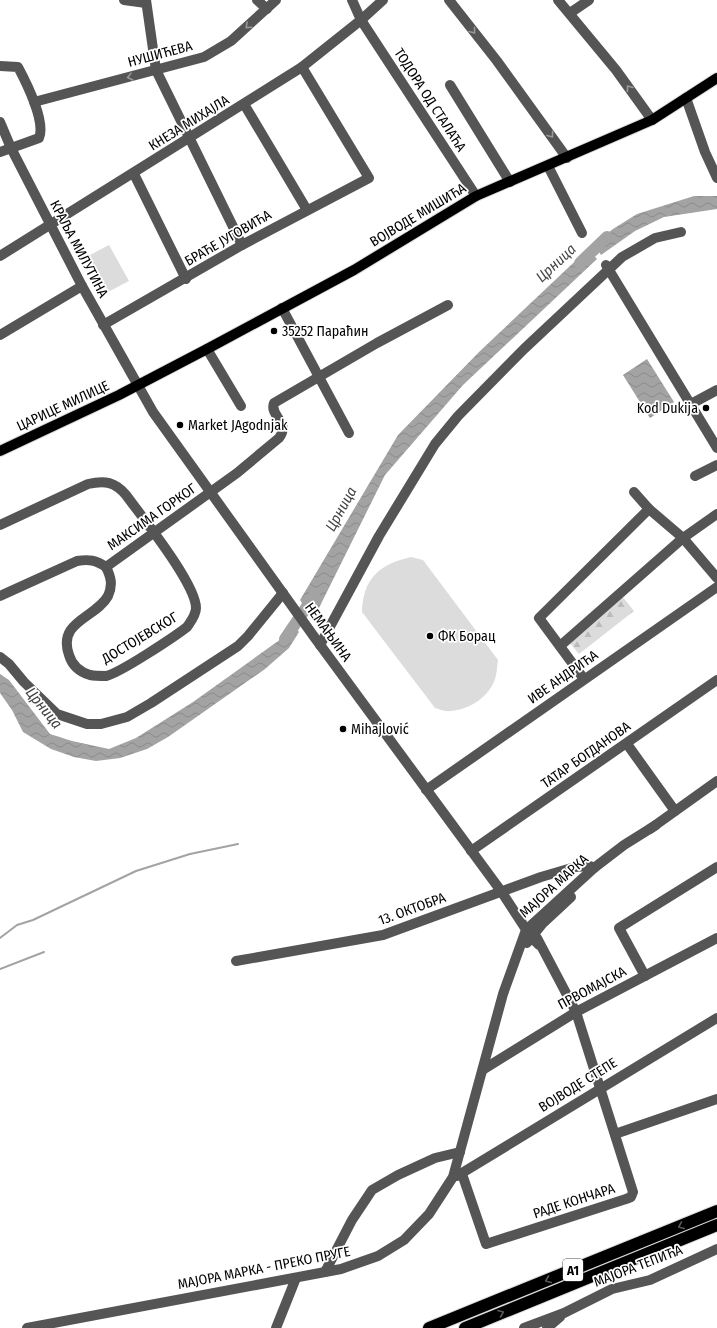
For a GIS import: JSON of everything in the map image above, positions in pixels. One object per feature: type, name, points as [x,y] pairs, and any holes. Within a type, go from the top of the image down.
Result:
[{"type":"highway","name":"A1","points":[[429,1328],[717,1211]]},
{"type":"highway","name":"A1","points":[[464,1328],[717,1225]]},
{"type":"main road","name":"ВОЈВОДЕ МИШИЋА","points":[[137,386],[354,270],[476,196],[652,120],[717,78]]},
{"type":"main road","name":"ЦАРИЦЕ МИЛИЦЕ","points":[[0,451],[137,386]]},
{"type":"street","points":[[124,0],[146,2],[156,70],[188,138],[242,245]]},
{"type":"street","points":[[258,0],[267,9]]},
{"type":"street","name":"НУШИЋЕВА","points":[[34,102],[204,57],[231,41],[276,0]]},
{"type":"street","name":"ТОДОРА ОД СТАЛАЋА","points":[[352,0],[361,20],[476,196]]},
{"type":"street","name":"КНЕЗА МИХАЈЛА","points":[[0,256],[134,174],[188,138],[302,67],[361,20],[383,0]]},
{"type":"street","points":[[450,0],[497,61],[567,158]]},
{"type":"street","points":[[558,0],[616,70],[652,120]]},
{"type":"street","points":[[570,13],[589,0]]},
{"type":"street","points":[[0,66],[18,66],[34,102],[42,132],[40,138],[0,152]]},
{"type":"street","name":"БРАЋЕ ЈУГОВИЋА","points":[[103,325],[186,279],[242,245],[369,178],[302,67]]},
{"type":"street","points":[[450,85],[510,182]]},
{"type":"street","points":[[686,98],[705,152],[717,178]]},
{"type":"street","points":[[244,104],[307,210]]},
{"type":"street","name":"КРАЉА МИЛУТИНА","points":[[0,122],[11,148],[50,225],[137,386]]},
{"type":"street","points":[[548,166],[582,233]]},
{"type":"street","points":[[134,174],[186,279]]},
{"type":"street","points":[[318,641],[435,444],[458,416],[607,267],[637,247],[655,238],[681,232]]},
{"type":"street","points":[[607,267],[717,448]]},
{"type":"street","points":[[0,336],[82,286]]},
{"type":"street","points":[[318,376],[448,305]]},
{"type":"street","points":[[282,308],[349,433]]},
{"type":"street","points":[[208,349],[241,406]]},
{"type":"street","name":"МАКСИМА ГОРКОГ","points":[[0,596],[77,561],[88,559],[98,561],[106,567],[237,473],[279,438],[283,432],[283,427],[274,410],[274,403],[318,376]]},
{"type":"street","name":"НЕМАЊИНА","points":[[137,386],[155,416],[539,945],[576,1012],[615,1134]]},
{"type":"street","points":[[691,404],[717,390]]},
{"type":"street","points":[[695,476],[717,465]]},
{"type":"street","name":"ДОСТОЈЕВСКОГ","points":[[0,525],[88,484],[106,482],[114,484],[126,495],[191,587],[196,609],[193,618],[187,627],[120,669],[107,676],[97,676],[80,671],[75,666],[67,649],[67,640],[70,631],[81,618],[107,598],[111,587],[111,577],[106,567]]},
{"type":"street","points":[[634,492],[649,509],[683,538],[717,578]]},
{"type":"street","points":[[584,679],[540,621],[540,616],[649,509]]},
{"type":"street","points":[[560,646],[683,538],[717,514]]},
{"type":"street","name":"ИВЕ АНДРИЋА","points":[[426,790],[717,587]]},
{"type":"street","points":[[0,657],[9,664],[24,682],[57,714],[87,724],[115,722],[150,703],[238,646],[284,595]]},
{"type":"street","name":"ТАТАР БОГДАНОВА","points":[[471,852],[717,680]]},
{"type":"street","points":[[626,744],[674,811]]},
{"type":"street","name":"МАЈОРА МАРКА","points":[[530,931],[656,825],[717,781]]},
{"type":"street","name":"МАЈОРА МАРКА","points":[[464,1136],[484,1069],[503,994],[530,931],[594,868],[624,845],[656,825]]},
{"type":"street","name":"13. ОКТОБРА","points":[[236,961],[383,935],[501,891],[575,868],[590,866],[594,868]]},
{"type":"street","points":[[645,976],[620,928],[717,867]]},
{"type":"street","name":"ПРВОМАЈСКА","points":[[484,1069],[576,1012],[717,938]]},
{"type":"street","name":"ВОЈВОДЕ СТЕПЕ","points":[[457,1176],[717,1018]]},
{"type":"street","points":[[615,1134],[717,1099]]},
{"type":"street","name":"РАДЕ КОНЧАРА","points":[[457,1176],[486,1244],[630,1197],[634,1192],[615,1134]]},
{"type":"street","name":"МАЈОРА МАРКА - ПРЕКО ПРУГЕ","points":[[27,1328],[296,1278],[325,1272],[378,1256],[404,1240],[429,1214],[457,1176],[464,1136]]},
{"type":"street","points":[[325,1272],[352,1220],[372,1190],[398,1175],[435,1158],[460,1152]]},
{"type":"street","name":"МАЈОРА ТЕПИЋА","points":[[524,1328],[564,1313],[612,1289],[650,1280],[717,1250]]},
{"type":"street","points":[[276,1328],[296,1278]]},
{"type":"street","points":[[547,1328],[564,1313]]},
{"type":"green space","points":[[109,245],[129,281],[108,292],[88,256]]},
{"type":"green space","name":"ФК Борац","points":[[411,557],[423,560],[498,660],[497,672],[492,686],[483,697],[464,708],[444,711],[435,708],[362,612],[366,590],[375,574],[390,564]]},
{"type":"green space","points":[[622,596],[634,611],[579,654],[569,642]]},
{"type":"water","points":[[694,196],[717,196],[717,209],[664,217],[635,231],[601,255],[594,244],[613,229],[637,214]]},
{"type":"water","points":[[588,249],[597,259],[463,385],[385,475],[313,620],[300,600],[398,435],[479,352]]},
{"type":"water","points":[[647,359],[674,402],[650,418],[623,375]]},
{"type":"water","points":[[292,623],[299,632],[289,648],[265,669],[168,737],[147,749],[120,758],[96,761],[74,757],[51,749],[23,732],[12,710],[0,693],[0,674],[9,680],[50,734],[72,741],[109,749],[136,738],[193,702],[281,639]]},
{"type":"waterway","name":"Црница","points":[[580,263],[607,237]]},
{"type":"waterway","name":"Црница","points":[[285,639],[314,596]]},
{"type":"waterway","points":[[0,938],[17,925],[33,920],[136,871],[190,854],[238,844]]},
{"type":"waterway","points":[[0,969],[44,952]]},
{"type":"place","name":"35252 Параћин","points":[[274,331]]},
{"type":"place","name":"Kod Dukija","points":[[706,408]]},
{"type":"place","name":"Market JAgodnjak","points":[[180,425]]},
{"type":"place","name":"ФК Борац","points":[[430,636]]},
{"type":"place","name":"Mihajlović","points":[[343,729]]}]
